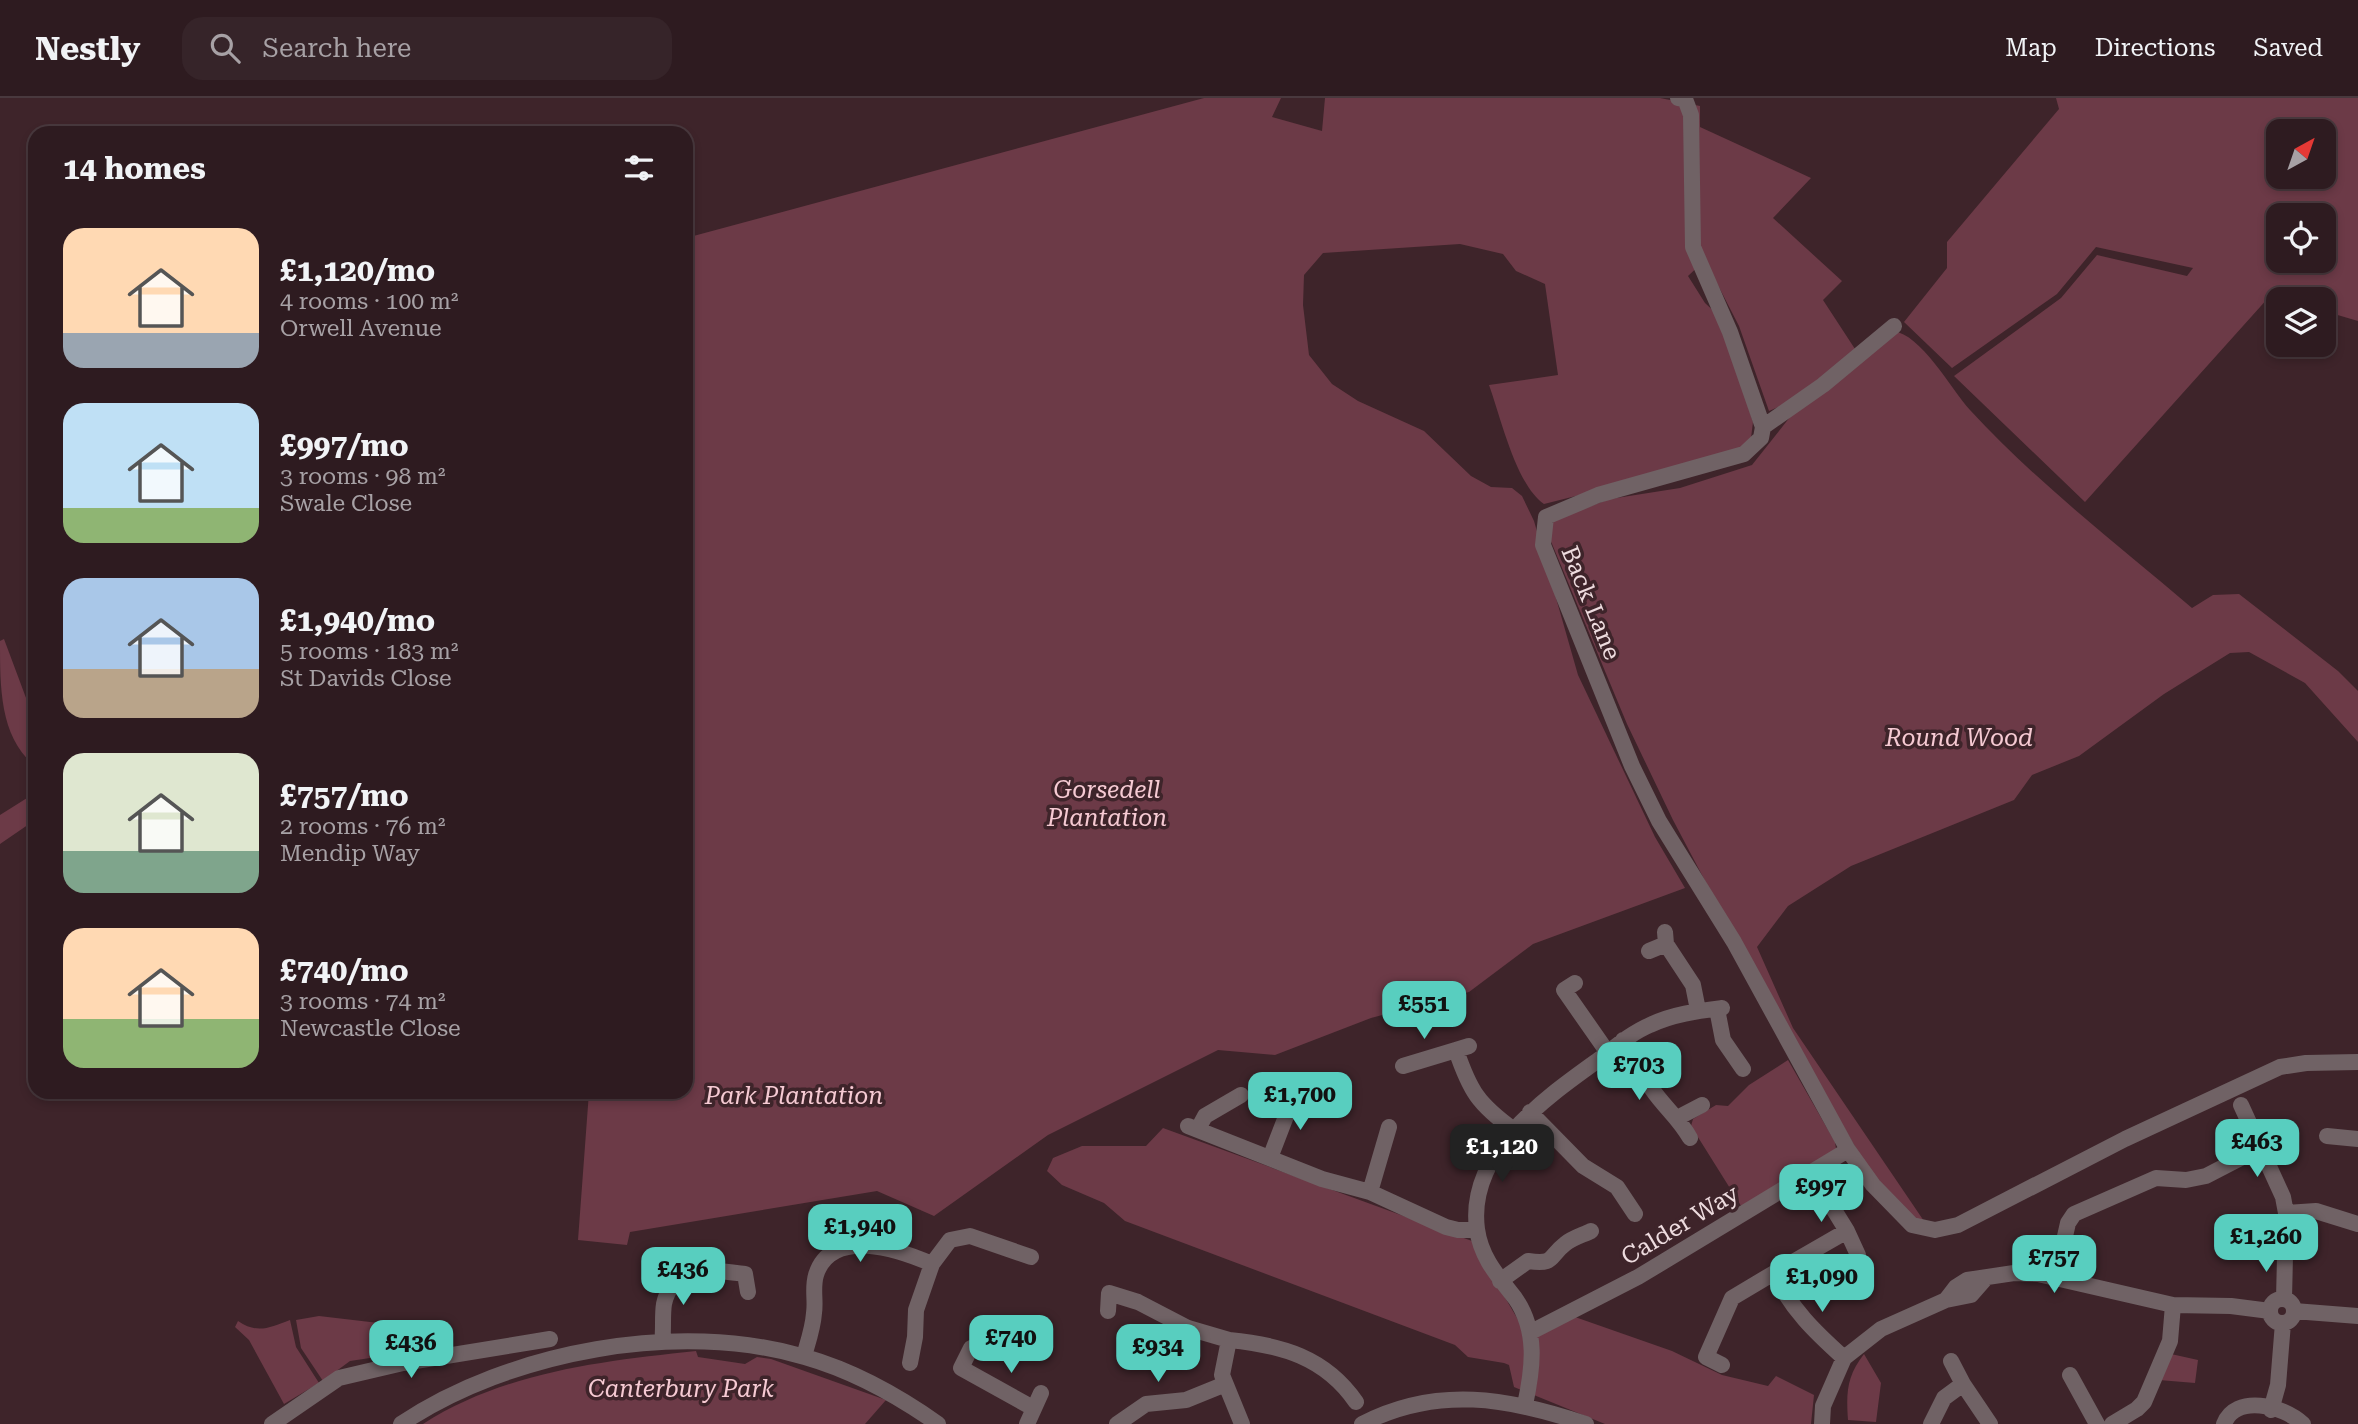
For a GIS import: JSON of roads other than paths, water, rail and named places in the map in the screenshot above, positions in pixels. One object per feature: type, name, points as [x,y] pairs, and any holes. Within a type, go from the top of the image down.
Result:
[{"type":"street","points":[[1678,98],[1685,99],[1691,115],[1693,247],[1730,332],[1763,427],[1823,385],[1894,326]]},
{"type":"street","name":"Back Lane","points":[[1763,427],[1761,438],[1744,454],[1598,495],[1546,517],[1543,545],[1632,766],[1658,821],[1734,942],[1849,1150]]},
{"type":"street","points":[[1649,951],[1665,938],[1693,985],[1698,1010]]},
{"type":"street","points":[[1564,989],[1608,1053]]},
{"type":"street","points":[[1525,1405],[1533,1357],[1531,1332],[1521,1308],[1500,1281],[1483,1252],[1477,1230],[1480,1188],[1514,1130],[1530,1112],[1623,1041],[1650,1024],[1698,1010],[1720,1008],[1723,1040],[1743,1069]]},
{"type":"street","points":[[1623,1041],[1637,1055],[1651,1087],[1679,1117],[1690,1138]]},
{"type":"street","points":[[1403,1066],[1462,1048],[1473,1095],[1486,1110],[1514,1130]]},
{"type":"street","points":[[1849,1150],[1873,1185],[1912,1225],[1926,1230],[1944,1229],[1977,1217],[2125,1139],[2271,1071],[2306,1063],[2358,1062]]},
{"type":"street","points":[[1273,1100],[1290,1106],[1342,1086]]},
{"type":"street","points":[[1241,1095],[1205,1116],[1193,1128],[1335,1184],[1370,1192],[1446,1227],[1477,1230]]},
{"type":"street","points":[[1679,1117],[1702,1105]]},
{"type":"street","points":[[2241,1105],[2279,1182],[2286,1213],[2287,1311],[2278,1385],[2271,1410]]},
{"type":"street","points":[[1270,1158],[1290,1106]]},
{"type":"street","points":[[1530,1112],[1583,1166],[1617,1187],[1635,1214]]},
{"type":"street","points":[[1370,1192],[1382,1133]]},
{"type":"street","points":[[2327,1136],[2358,1139]]},
{"type":"street","points":[[2056,1276],[2068,1223],[2074,1214],[2156,1178],[2186,1180],[2206,1176],[2262,1147]]},
{"type":"street","name":"Calder Way","points":[[1531,1332],[1638,1277],[1849,1150]]},
{"type":"street","points":[[1826,1197],[1858,1255]]},
{"type":"street","points":[[2286,1213],[2316,1211],[2358,1224]]},
{"type":"street","points":[[1500,1281],[1528,1261],[1544,1263],[1553,1260],[1566,1243],[1591,1231]]},
{"type":"street","points":[[1706,1357],[1732,1298],[1847,1231]]},
{"type":"street","points":[[910,1363],[916,1310],[932,1264],[946,1244],[964,1235],[1031,1257]]},
{"type":"street","points":[[804,1356],[814,1315],[815,1277],[832,1254],[845,1247],[861,1245],[932,1264]]},
{"type":"street","points":[[662,1342],[664,1305],[673,1282],[687,1273],[750,1268],[748,1292]]},
{"type":"street","points":[[1773,1273],[1806,1324],[1844,1359]]},
{"type":"street","points":[[1822,1424],[1823,1406],[1844,1359],[1881,1329],[1946,1300],[1971,1295],[1985,1279],[2014,1273],[2056,1276],[2173,1305],[2231,1306],[2270,1311],[2274,1301],[2287,1311],[2358,1315]]},
{"type":"street","points":[[1108,1311],[1109,1293],[1119,1295],[1188,1328],[1229,1339],[1273,1344],[1336,1376],[1356,1402]]},
{"type":"street","points":[[2112,1424],[2144,1402],[2170,1341],[2173,1305]]},
{"type":"street","points":[[272,1424],[339,1378],[403,1363],[550,1339]]},
{"type":"street","points":[[1229,1339],[1222,1368],[1223,1385],[1242,1424]]},
{"type":"street","points":[[401,1424],[463,1389],[505,1372],[609,1347],[662,1342],[727,1343],[804,1356],[870,1381],[938,1424]]},
{"type":"street","points":[[971,1348],[958,1374],[1033,1408]]},
{"type":"street","points":[[1689,1352],[1722,1366]]},
{"type":"street","points":[[1951,1361],[1990,1424]]},
{"type":"street","points":[[2070,1375],[2097,1424]]},
{"type":"street","points":[[1931,1424],[1944,1398],[1964,1384]]},
{"type":"street","points":[[1117,1424],[1139,1406],[1186,1400],[1223,1385]]},
{"type":"street","points":[[1027,1424],[1041,1393]]},
{"type":"street","points":[[1362,1424],[1391,1410],[1437,1399],[1476,1397],[1525,1405],[1586,1424]]},
{"type":"street","points":[[2224,1424],[2231,1411],[2239,1406],[2250,1405],[2296,1418],[2303,1424]]},
{"type":"park label","name":"Round Wood","points":[[1959,738]]},
{"type":"park label","name":"Gorsedell Plantation","points":[[1107,804]]},
{"type":"park label","name":"Park Plantation","points":[[794,1096]]},
{"type":"park label","name":"Canterbury Park","points":[[681,1389]]}]
